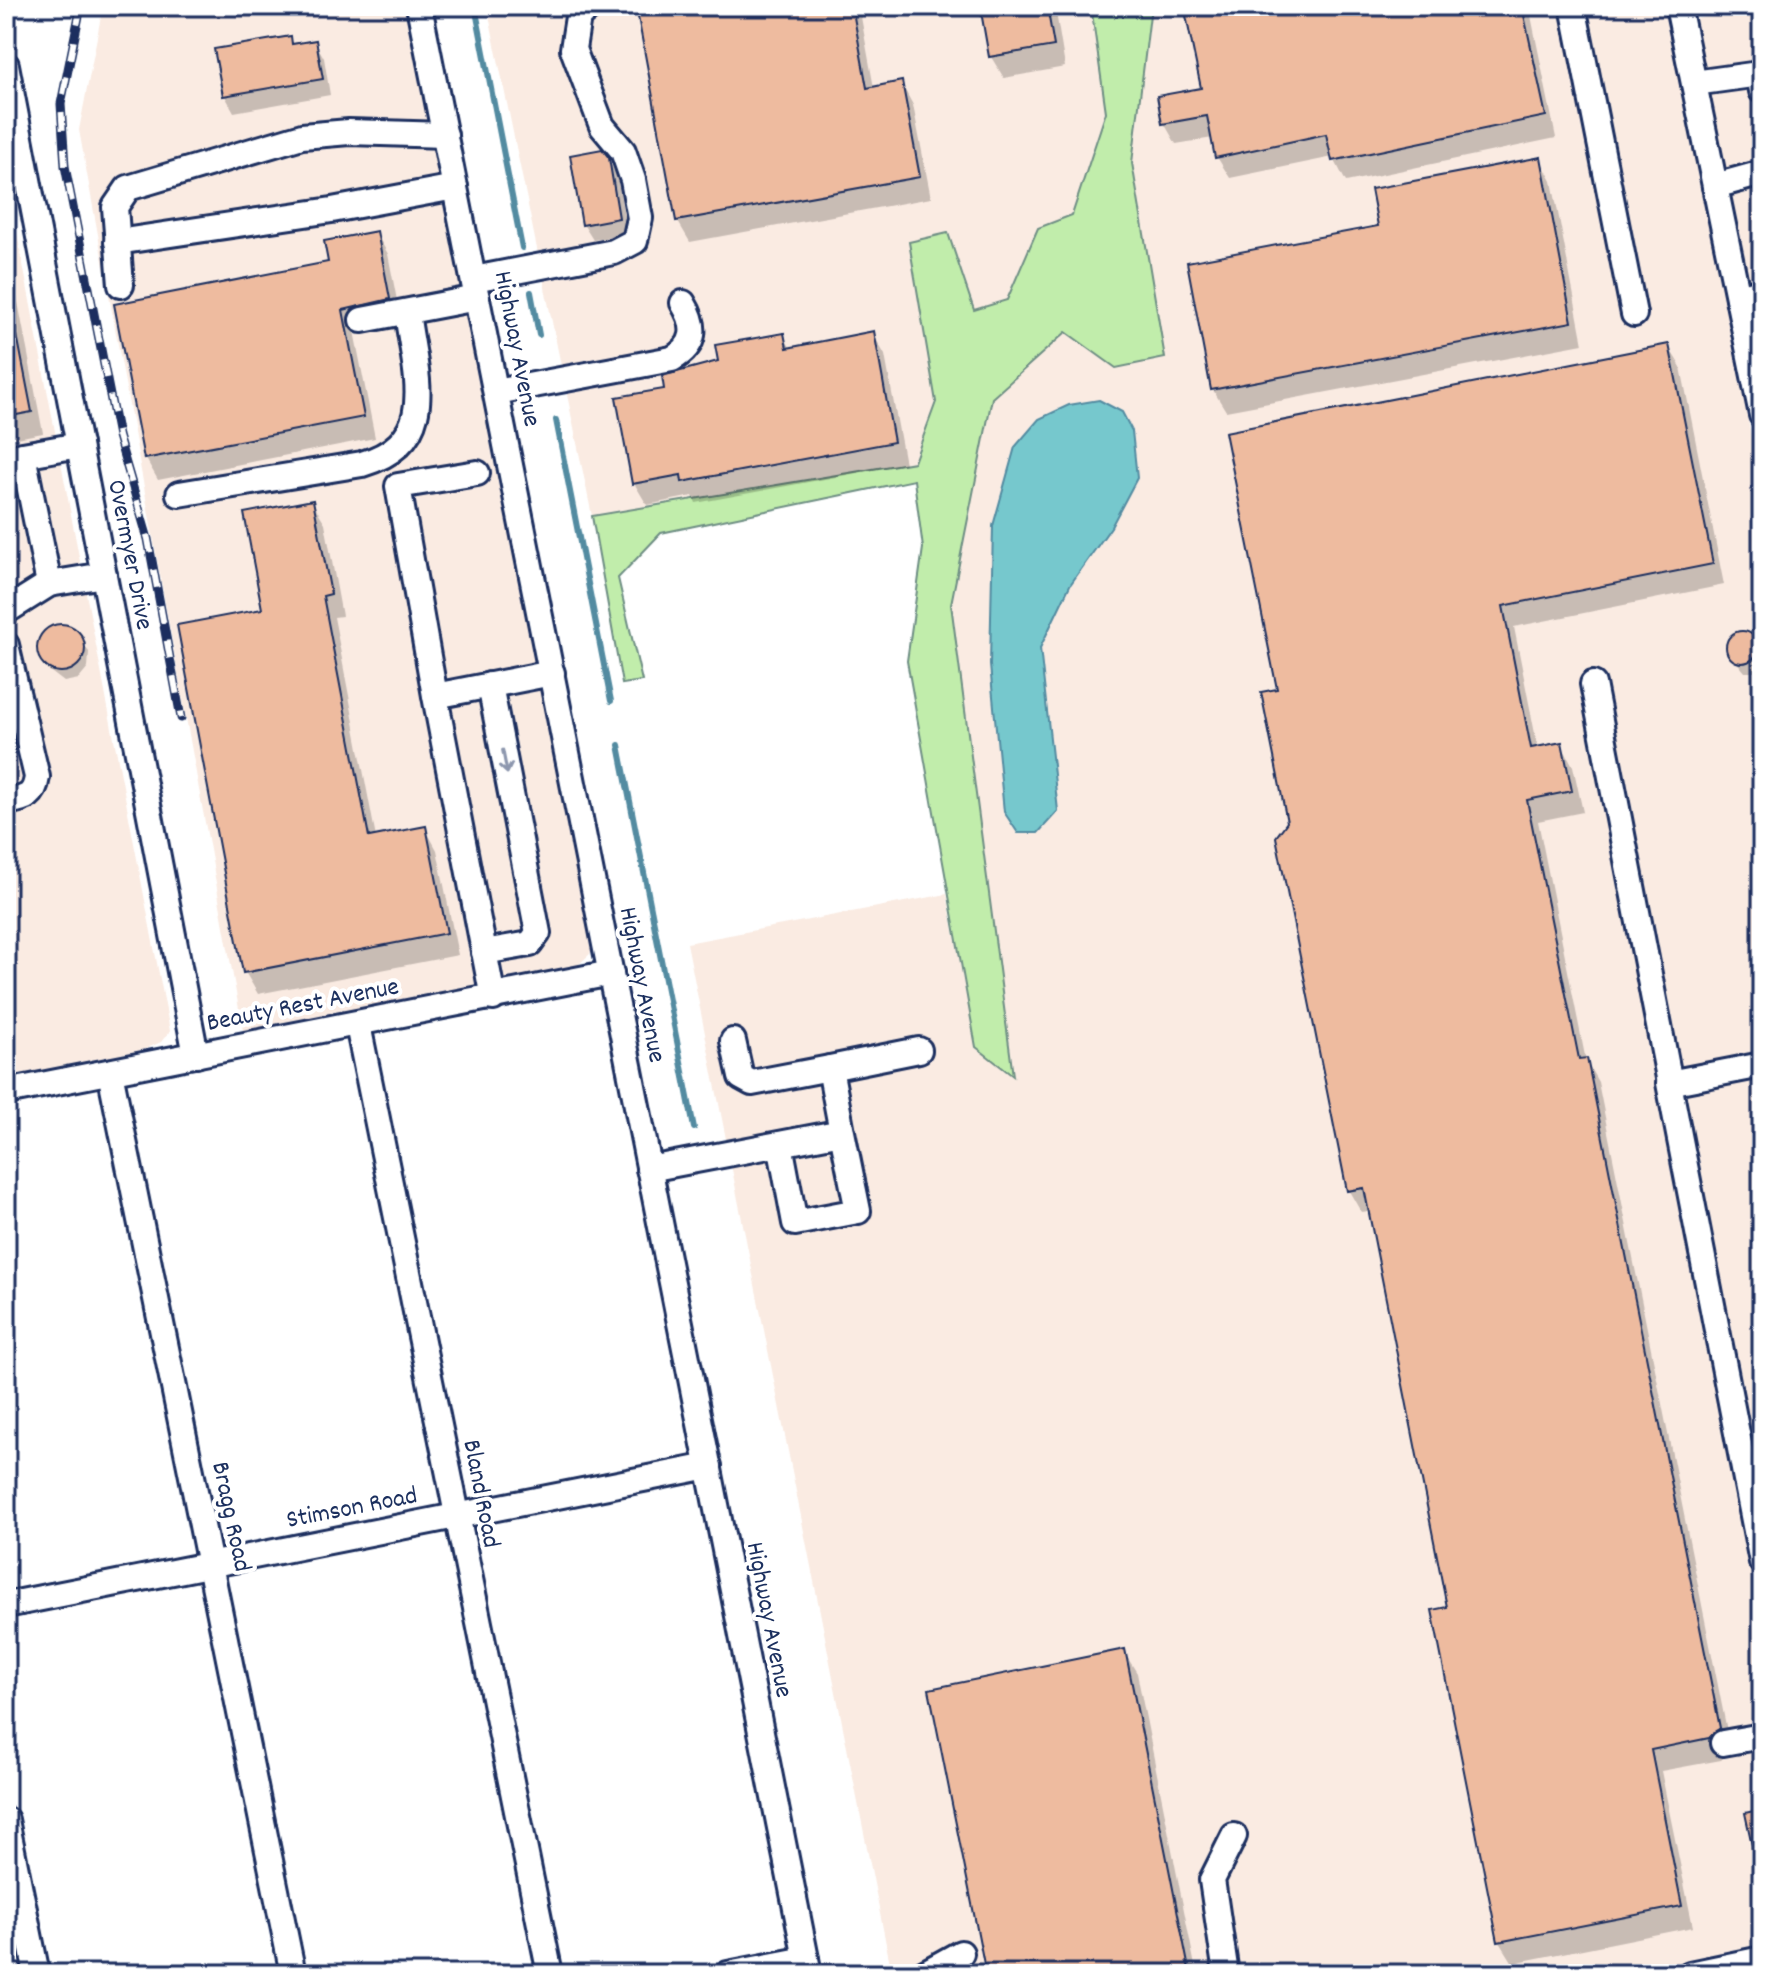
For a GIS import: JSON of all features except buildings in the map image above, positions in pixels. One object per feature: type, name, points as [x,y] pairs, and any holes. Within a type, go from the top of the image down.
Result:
[{"type":"street","name":"Highway Avenue","points":[[419,6],[808,1966]]},
{"type":"street","points":[[362,320],[407,312],[476,288],[614,252],[635,241],[640,218],[633,180],[623,151],[602,126],[573,49],[578,17],[591,6]]},
{"type":"street","points":[[1573,6],[1634,314]]},
{"type":"street","points":[[1678,6],[1762,415]]},
{"type":"street","name":"Overmyer Drive","points":[[6,65],[196,1055]]},
{"type":"street","points":[[1694,83],[1759,74],[1762,91]]},
{"type":"street","points":[[121,285],[115,207],[120,196],[136,184],[302,136],[349,132],[445,135]]},
{"type":"street","points":[[1715,186],[1762,173]]},
{"type":"street","points":[[117,242],[332,210],[455,187]]},
{"type":"street","points":[[1738,297],[1762,291]]},
{"type":"street","points":[[496,392],[672,359],[684,352],[693,336],[693,320],[683,303]]},
{"type":"street","points":[[179,494],[362,464],[385,458],[399,448],[411,434],[417,406],[407,312]]},
{"type":"street","points":[[49,584],[14,456],[79,445]]},
{"type":"street","points":[[477,473],[398,486],[493,998]]},
{"type":"street","points":[[6,611],[49,584],[104,575]]},
{"type":"street","points":[[6,645],[37,777],[35,790],[28,797],[6,802]]},
{"type":"street","points":[[435,696],[552,673]]},
{"type":"street","points":[[1593,684],[1762,1562]]},
{"type":"street","points":[[484,952],[530,944],[538,933],[490,685]]},
{"type":"street","name":"Beauty Rest Avenue","points":[[6,1092],[611,973]]},
{"type":"street","name":"Bland Road","points":[[358,1025],[550,1974]]},
{"type":"street","points":[[733,1041],[741,1077],[752,1083],[919,1050]]},
{"type":"street","points":[[1670,1083],[1762,1065]]},
{"type":"street","points":[[780,1144],[795,1223],[858,1211],[830,1068]]},
{"type":"street","name":"Bragg Road","points":[[110,1072],[293,1974]]},
{"type":"street","points":[[649,1169],[842,1132]]},
{"type":"street","name":"Stimson Road","points":[[6,1605],[709,1466]]},
{"type":"street","points":[[1723,1743],[1762,1736]]},
{"type":"street","points":[[6,1820],[37,1974]]},
{"type":"street","points":[[1226,1974],[1212,1880],[1234,1836]]},
{"type":"street","points":[[923,1974],[961,1953]]},
{"type":"street","points":[[1690,1974],[1762,1959]]},
{"type":"street","points":[[728,1974],[808,1966]]},
{"type":"shaded area","points":[[103,6],[409,6],[594,940],[590,954],[578,965],[243,1031],[79,130]]},
{"type":"shaded area","points":[[487,6],[1091,6],[1106,112],[1072,215],[1038,228],[1007,300],[974,310],[909,242],[936,402],[914,462],[592,516]]},
{"type":"shaded area","points":[[1151,6],[1665,6],[1762,490],[1762,1974],[892,1974],[687,943],[947,894],[976,1047],[1012,1075],[951,604],[992,398],[1066,331],[1116,368],[1165,358],[1132,163]],"holes":[[[1137,478],[1111,527],[1070,585],[1040,648],[1041,672],[1004,812],[990,665],[993,526]]]},
{"type":"shaded area","points":[[1762,7],[1762,351],[1694,19]]},
{"type":"shaded area","points":[[7,181],[170,1031],[161,1042],[125,1058],[6,1080]]},
{"type":"green space","points":[[1091,6],[1151,6],[1132,163],[1165,358],[1116,368],[1066,332],[992,398],[951,604],[1013,1076],[976,1047],[907,661],[923,548],[914,480],[661,533],[618,578],[642,681],[622,684],[592,516],[914,462],[936,402],[909,242],[948,233],[974,310],[1007,300],[1038,228],[1072,215],[1106,112]]},
{"type":"water","points":[[1099,400],[1122,412],[1132,431],[1137,478],[1111,527],[1070,585],[1040,648],[1058,811],[1038,833],[1018,833],[1004,812],[990,665],[993,526],[1015,447],[1039,419],[1069,405]]},
{"type":"waterway","points":[[475,6],[522,248]]},
{"type":"waterway","points":[[531,292],[539,335]]},
{"type":"waterway","points":[[556,420],[611,701]]},
{"type":"waterway","points":[[619,745],[694,1128]]},
{"type":"railway","points":[[81,6],[61,104],[65,166],[118,436],[148,539],[181,718]]}]
